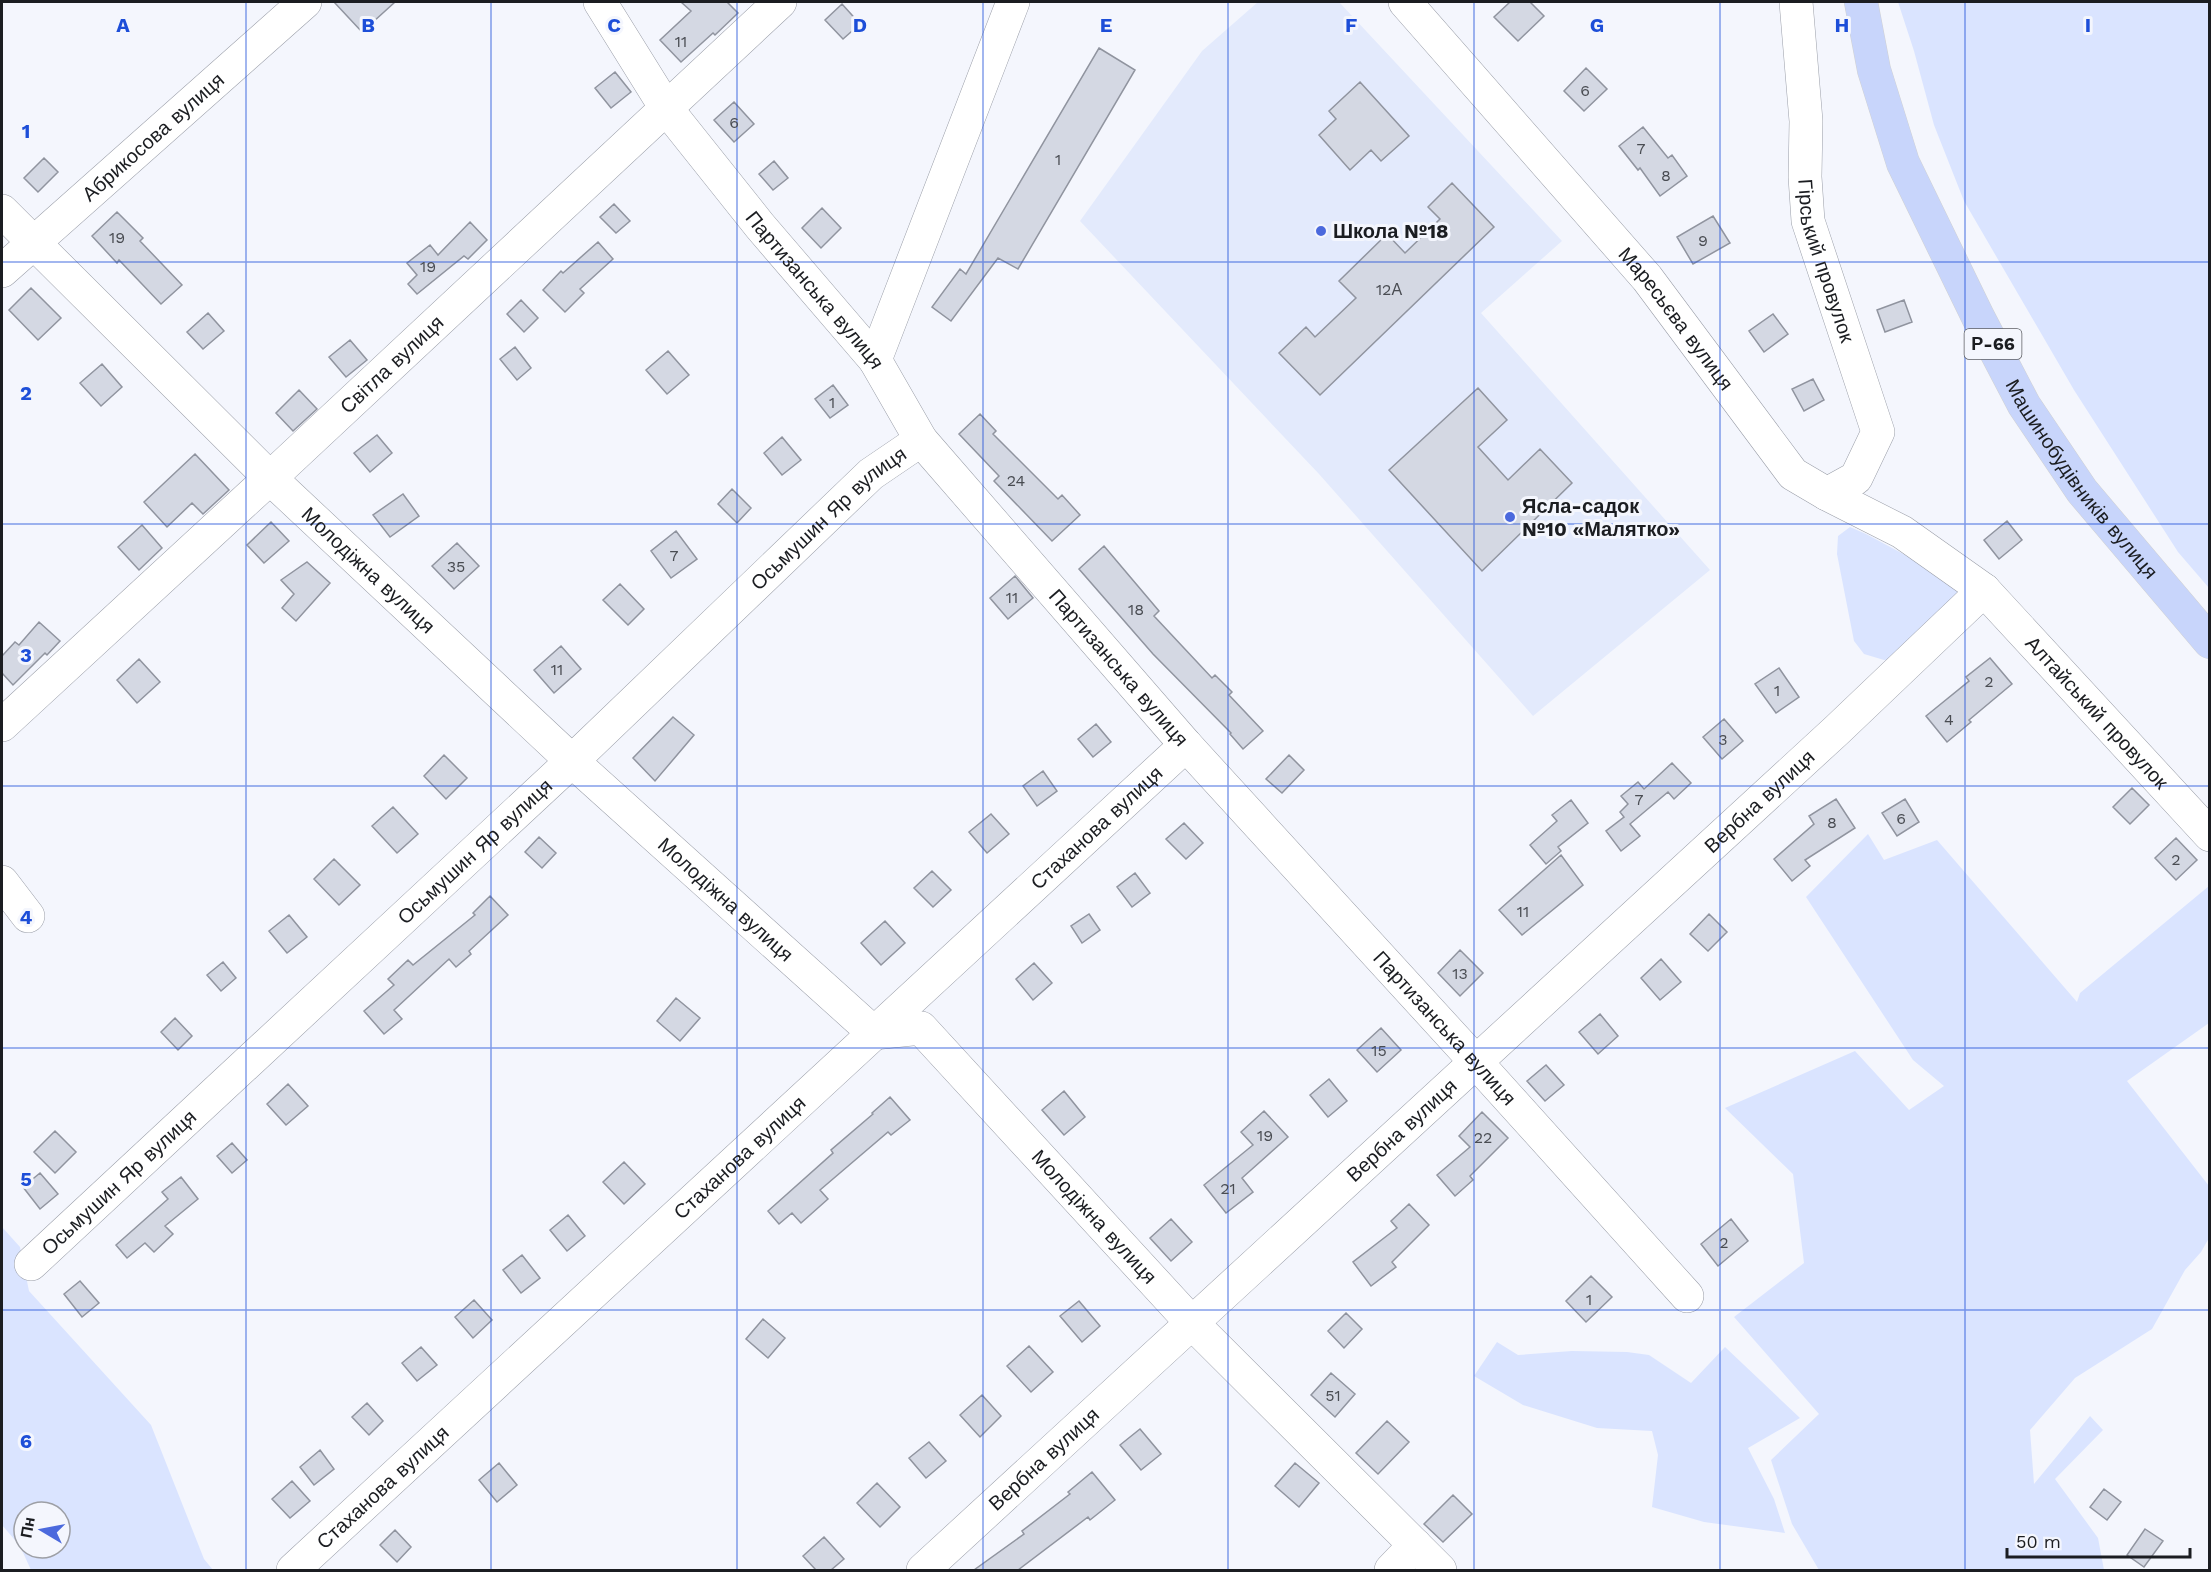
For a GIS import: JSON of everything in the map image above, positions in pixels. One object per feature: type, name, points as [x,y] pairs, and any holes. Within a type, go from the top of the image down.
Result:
[{"type":"main road","name":"Машинобудівників вулиця","points":[[1861,2],[1874,70],[1903,163],[2024,405],[2082,491],[2210,642]]},
{"type":"street","name":"Абрикосова вулиця","points":[[2,271],[305,2]]},
{"type":"street","name":"Партизанська вулиця","points":[[600,2],[666,108],[760,226],[875,360],[921,440],[1186,745],[1687,1296]]},
{"type":"street","name":"Світла вулиця","points":[[2,725],[780,2]]},
{"type":"street","points":[[875,360],[1013,2]]},
{"type":"street","name":"Маресьєва вулиця","points":[[1405,2],[1647,278],[1793,474],[1902,532],[1983,590]]},
{"type":"street","name":"Гірський провулок","points":[[1796,2],[1806,121],[1808,221],[1878,432],[1856,478],[1827,494]]},
{"type":"street","name":"Молодіжна вулиця","points":[[2,211],[270,478],[572,761],[874,1034],[921,1028],[1192,1323],[1440,1570]]},
{"type":"street","name":"Осьмушин Яр вулиця","points":[[31,1264],[572,761],[871,474],[921,440]]},
{"type":"street","name":"Алтайський провулок","points":[[1983,590],[2210,835]]},
{"type":"street","name":"Вербна вулиця","points":[[923,1570],[1837,730],[1983,590]]},
{"type":"street","name":"Стаханова вулиця","points":[[294,1570],[1186,745]]},
{"type":"street","points":[[2,882],[28,916]]},
{"type":"street","points":[[1391,1570],[1415,1545]]},
{"type":"shaded area","name":"Школа №18","points":[[1258,2],[1339,2],[1562,241],[1481,313],[1710,570],[1533,716],[1319,474],[1080,221],[1202,51]]},
{"type":"shaded area","points":[[1898,2],[2209,2],[2209,588],[2178,552],[2074,390],[1964,201],[1934,125]]},
{"type":"shaded area","points":[[1850,527],[1935,571],[1962,595],[1899,659],[1884,660],[1864,654],[1854,641],[1837,554],[1838,536]]},
{"type":"shaded area","points":[[1868,834],[1884,860],[1937,840],[2077,1002],[2080,993],[2209,886],[2209,1023],[2127,1081],[2209,1186],[2209,1238],[2201,1252],[2185,1270],[2152,1329],[2075,1378],[2030,1430],[2034,1484],[2090,1416],[2103,1430],[2055,1479],[2098,1538],[2104,1570],[1819,1570],[1792,1524],[1771,1460],[1819,1414],[1734,1317],[1804,1263],[1793,1174],[1725,1108],[1855,1051],[1909,1110],[1944,1086],[1913,1060],[1806,897]]},
{"type":"shaded area","points":[[2,1227],[20,1247],[29,1291],[151,1425],[204,1559],[213,1570],[31,1570],[26,1560],[72,1560],[72,1500],[12,1500],[12,1537],[2,1525]]},
{"type":"shaded area","points":[[1497,1342],[1518,1355],[1572,1351],[1627,1352],[1649,1355],[1691,1383],[1725,1347],[1800,1418],[1748,1448],[1774,1499],[1785,1533],[1704,1522],[1652,1507],[1658,1455],[1652,1431],[1597,1428],[1523,1405],[1474,1376]]},
{"type":"building","points":[[334,2],[395,2],[362,32]]},
{"type":"building","points":[[681,2],[727,2],[738,13],[681,62],[660,40],[691,11]]},
{"type":"building","points":[[1510,2],[1530,2],[1544,16],[1518,41],[1494,17]]},
{"type":"building","points":[[842,4],[860,24],[843,39],[825,20]]},
{"type":"building","points":[[1099,48],[1135,70],[1018,269],[998,258],[951,321],[932,307],[960,269],[966,274]]},
{"type":"building","points":[[1586,68],[1607,89],[1584,111],[1564,91]]},
{"type":"building","points":[[615,72],[631,92],[611,108],[595,88]]},
{"type":"building","points":[[1360,82],[1409,136],[1381,161],[1371,150],[1350,170],[1319,135],[1336,119],[1329,111]]},
{"type":"building","points":[[734,102],[754,124],[734,142],[714,120]]},
{"type":"building","points":[[1643,127],[1668,158],[1672,155],[1687,176],[1660,196],[1640,168],[1638,170],[1619,146]]},
{"type":"building","points":[[44,158],[58,172],[38,192],[24,178]]},
{"type":"building","points":[[774,161],[788,178],[773,190],[759,174]]},
{"type":"building","points":[[1452,183],[1494,227],[1320,395],[1279,353],[1306,327],[1315,337],[1356,298],[1339,281],[1387,234],[1405,253],[1440,219],[1428,207]]},
{"type":"building","points":[[614,204],[630,221],[616,233],[600,217]]},
{"type":"building","points":[[822,208],[841,228],[821,248],[802,228]]},
{"type":"building","points":[[117,212],[143,238],[140,241],[182,285],[161,304],[119,260],[117,263],[92,236]]},
{"type":"building","points":[[1713,216],[1730,243],[1693,264],[1677,237]]},
{"type":"building","points":[[470,222],[487,240],[468,259],[464,256],[417,294],[408,284],[417,275],[407,263],[430,245],[438,255]]},
{"type":"building","points":[[598,242],[613,259],[580,289],[584,293],[565,312],[543,290],[561,271],[563,273]]},
{"type":"building","points":[[31,288],[61,318],[38,340],[9,310]]},
{"type":"building","points":[[521,300],[538,318],[524,332],[507,314]]},
{"type":"building","points":[[1904,300],[1912,322],[1885,332],[1877,310]]},
{"type":"building","points":[[208,313],[224,331],[203,349],[187,332]]},
{"type":"building","points":[[1773,314],[1788,334],[1764,352],[1749,331]]},
{"type":"building","points":[[350,340],[367,360],[346,377],[329,357]]},
{"type":"building","points":[[515,347],[531,368],[517,380],[500,359]]},
{"type":"building","points":[[668,351],[689,375],[667,394],[646,370]]},
{"type":"building","points":[[102,364],[122,387],[101,406],[80,383]]},
{"type":"building","points":[[1813,379],[1824,400],[1804,411],[1792,389]]},
{"type":"building","points":[[833,385],[848,405],[830,418],[815,399]]},
{"type":"building","points":[[1478,388],[1507,420],[1478,447],[1508,480],[1540,449],[1572,483],[1482,571],[1389,470]]},
{"type":"building","points":[[299,390],[317,409],[293,431],[276,413]]},
{"type":"building","points":[[980,414],[996,431],[993,434],[1058,499],[1062,495],[1080,515],[1052,541],[994,481],[999,476],[959,434]]},
{"type":"building","points":[[377,435],[392,453],[370,472],[354,453]]},
{"type":"building","points":[[782,437],[801,460],[782,475],[764,453]]},
{"type":"building","points":[[195,454],[229,490],[203,514],[192,503],[167,527],[144,502]]},
{"type":"building","points":[[732,489],[751,508],[737,523],[718,504]]},
{"type":"building","points":[[403,494],[419,516],[390,537],[373,515]]},
{"type":"building","points":[[2007,521],[2022,540],[1999,559],[1984,540]]},
{"type":"building","points":[[271,522],[289,541],[264,563],[247,545]]},
{"type":"building","points":[[142,525],[162,548],[139,570],[118,547]]},
{"type":"building","points":[[676,531],[697,559],[671,578],[651,551]]},
{"type":"building","points":[[457,543],[479,566],[454,589],[432,566]]},
{"type":"building","points":[[1104,546],[1159,611],[1154,616],[1212,678],[1215,675],[1232,692],[1229,695],[1263,731],[1243,749],[1231,733],[1153,654],[1079,569]]},
{"type":"building","points":[[307,562],[330,583],[296,621],[282,608],[294,594],[281,580]]},
{"type":"building","points":[[1015,576],[1033,598],[1008,619],[990,598]]},
{"type":"building","points":[[620,584],[644,609],[628,625],[603,600]]},
{"type":"building","points":[[39,622],[60,641],[13,685],[2,673],[2,656],[15,642],[19,645]]},
{"type":"building","points":[[561,646],[581,669],[554,693],[534,670]]},
{"type":"building","points":[[1990,658],[2012,684],[1947,742],[1926,716],[1969,681],[1966,677]]},
{"type":"building","points":[[139,659],[160,682],[137,703],[117,680]]},
{"type":"building","points":[[1779,668],[1799,697],[1776,713],[1755,684]]},
{"type":"building","points":[[673,717],[694,735],[655,781],[633,758]]},
{"type":"building","points":[[1724,719],[1743,741],[1722,759],[1703,737]]},
{"type":"building","points":[[1096,724],[1111,742],[1093,757],[1078,739]]},
{"type":"building","points":[[444,755],[467,778],[446,799],[424,776]]},
{"type":"building","points":[[1289,755],[1304,770],[1282,793],[1266,779]]},
{"type":"building","points":[[1672,763],[1691,783],[1674,799],[1668,792],[1630,824],[1640,836],[1621,851],[1606,831],[1624,817],[1620,812],[1628,804],[1621,796],[1638,782],[1644,789]]},
{"type":"building","points":[[1043,771],[1057,791],[1037,806],[1023,786]]},
{"type":"building","points":[[2132,788],[2149,805],[2130,824],[2113,807]]},
{"type":"building","points":[[1836,799],[1855,828],[1805,860],[1810,866],[1792,881],[1774,859],[1814,824],[1809,816]]},
{"type":"building","points":[[1905,799],[1919,822],[1897,836],[1882,813]]},
{"type":"building","points":[[1571,800],[1588,823],[1558,847],[1561,851],[1546,864],[1530,845],[1557,821],[1552,815]]},
{"type":"building","points":[[393,807],[418,834],[397,853],[372,826]]},
{"type":"building","points":[[991,814],[1009,834],[987,853],[969,832]]},
{"type":"building","points":[[1184,823],[1203,843],[1186,859],[1166,839]]},
{"type":"building","points":[[539,837],[556,853],[542,868],[525,852]]},
{"type":"building","points":[[2176,838],[2197,860],[2176,880],[2155,858]]},
{"type":"building","points":[[1561,855],[1583,885],[1522,935],[1499,910]]},
{"type":"building","points":[[334,859],[360,885],[339,905],[314,879]]},
{"type":"building","points":[[932,871],[951,890],[933,907],[914,888]]},
{"type":"building","points":[[1135,873],[1150,893],[1132,907],[1117,887]]},
{"type":"building","points":[[490,896],[508,915],[469,951],[471,954],[456,967],[449,959],[394,1010],[402,1019],[384,1034],[364,1011],[394,985],[388,979],[408,960],[413,965],[475,915],[473,913]]},
{"type":"building","points":[[1089,914],[1100,930],[1082,943],[1071,926]]},
{"type":"building","points":[[1709,914],[1727,932],[1708,951],[1690,934]]},
{"type":"building","points":[[289,915],[307,937],[287,953],[269,931]]},
{"type":"building","points":[[885,921],[905,943],[881,965],[861,943]]},
{"type":"building","points":[[1460,950],[1483,973],[1460,996],[1438,973]]},
{"type":"building","points":[[1661,959],[1681,982],[1660,1000],[1641,978]]},
{"type":"building","points":[[223,962],[236,978],[221,991],[207,975]]},
{"type":"building","points":[[1034,963],[1052,983],[1033,1000],[1016,979]]},
{"type":"building","points":[[676,998],[700,1018],[680,1041],[657,1021]]},
{"type":"building","points":[[1600,1014],[1618,1036],[1598,1054],[1579,1032]]},
{"type":"building","points":[[175,1018],[192,1036],[178,1050],[161,1032]]},
{"type":"building","points":[[1381,1028],[1401,1050],[1377,1072],[1357,1050]]},
{"type":"building","points":[[1546,1065],[1564,1085],[1545,1101],[1527,1081]]},
{"type":"building","points":[[1329,1079],[1347,1101],[1328,1117],[1310,1095]]},
{"type":"building","points":[[288,1084],[308,1106],[286,1125],[267,1104]]},
{"type":"building","points":[[1064,1091],[1085,1117],[1064,1135],[1042,1110]]},
{"type":"building","points":[[890,1097],[910,1120],[891,1135],[888,1132],[820,1190],[828,1199],[801,1223],[792,1213],[779,1224],[768,1211],[833,1153],[831,1150]]},
{"type":"building","points":[[1264,1111],[1288,1137],[1242,1178],[1253,1192],[1226,1213],[1204,1185],[1253,1145],[1241,1132]]},
{"type":"building","points":[[1482,1112],[1508,1138],[1470,1176],[1473,1180],[1455,1196],[1437,1175],[1470,1147],[1459,1136]]},
{"type":"building","points":[[55,1131],[76,1152],[55,1173],[34,1152]]},
{"type":"building","points":[[232,1143],[247,1160],[232,1173],[217,1156]]},
{"type":"building","points":[[624,1162],[645,1184],[624,1204],[603,1182]]},
{"type":"building","points":[[40,1173],[58,1194],[40,1209],[23,1187]]},
{"type":"building","points":[[181,1177],[198,1199],[165,1226],[173,1234],[154,1252],[145,1243],[127,1258],[116,1245],[168,1199],[162,1192]]},
{"type":"building","points":[[1409,1204],[1429,1225],[1392,1262],[1396,1267],[1371,1286],[1353,1262],[1397,1228],[1391,1221]]},
{"type":"building","points":[[568,1215],[585,1236],[567,1251],[550,1230]]},
{"type":"building","points":[[1171,1219],[1192,1242],[1171,1261],[1150,1238]]},
{"type":"building","points":[[1731,1219],[1748,1241],[1718,1266],[1701,1244]]},
{"type":"building","points":[[522,1255],[540,1278],[521,1293],[503,1270]]},
{"type":"building","points":[[1591,1276],[1612,1297],[1586,1322],[1566,1301]]},
{"type":"building","points":[[80,1281],[99,1303],[82,1317],[64,1294]]},
{"type":"building","points":[[474,1300],[492,1320],[473,1338],[455,1317]]},
{"type":"building","points":[[1079,1301],[1100,1326],[1082,1342],[1060,1316]]},
{"type":"building","points":[[1346,1313],[1362,1329],[1344,1348],[1328,1331]]},
{"type":"building","points":[[763,1319],[785,1338],[768,1358],[746,1339]]},
{"type":"building","points":[[1029,1346],[1053,1372],[1031,1392],[1007,1366]]},
{"type":"building","points":[[421,1347],[437,1365],[417,1381],[402,1363]]},
{"type":"building","points":[[1331,1373],[1355,1394],[1335,1417],[1311,1395]]},
{"type":"building","points":[[982,1395],[1001,1416],[980,1437],[960,1415]]},
{"type":"building","points":[[367,1403],[383,1421],[369,1435],[352,1417]]},
{"type":"building","points":[[1387,1421],[1409,1442],[1378,1474],[1356,1453]]},
{"type":"building","points":[[1140,1429],[1161,1454],[1141,1470],[1120,1445]]},
{"type":"building","points":[[929,1442],[946,1461],[926,1478],[909,1458]]},
{"type":"building","points":[[320,1450],[334,1469],[314,1485],[300,1467]]},
{"type":"building","points":[[499,1463],[517,1485],[497,1502],[479,1480]]},
{"type":"building","points":[[1295,1463],[1319,1483],[1299,1507],[1275,1486]]},
{"type":"building","points":[[1092,1472],[1115,1500],[1090,1520],[1088,1517],[1018,1570],[974,1570],[1024,1534],[1022,1531],[1070,1494],[1068,1492]]},
{"type":"building","points":[[292,1481],[310,1501],[290,1518],[272,1499]]},
{"type":"building","points":[[877,1483],[900,1507],[880,1527],[857,1503]]},
{"type":"building","points":[[2104,1489],[2121,1502],[2107,1520],[2090,1507]]},
{"type":"building","points":[[1453,1495],[1472,1514],[1443,1542],[1424,1524]]},
{"type":"building","points":[[2145,1529],[2163,1541],[2144,1567],[2127,1555]]},
{"type":"building","points":[[395,1530],[411,1547],[397,1562],[380,1545]]},
{"type":"building","points":[[824,1537],[844,1559],[831,1570],[816,1570],[803,1556]]},
{"type":"place","name":"Школа №18","points":[[1321,231]]},
{"type":"place","name":"Ясла-садок №10 «Малятко»","points":[[1510,517]]}]
